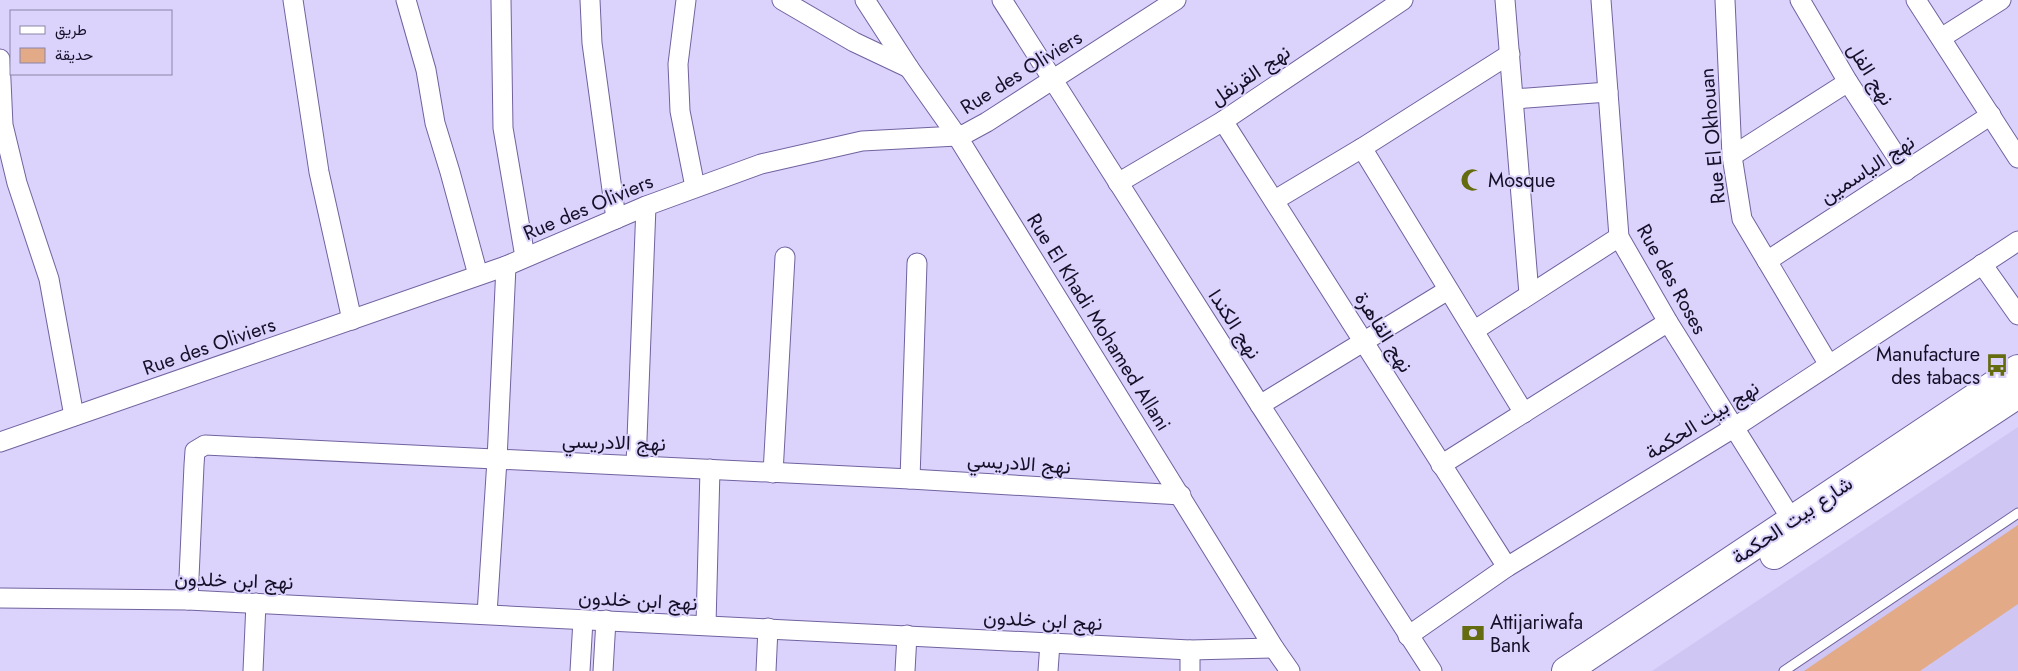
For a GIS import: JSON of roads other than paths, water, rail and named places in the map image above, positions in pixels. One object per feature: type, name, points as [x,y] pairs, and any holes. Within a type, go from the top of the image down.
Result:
[{"type":"main road","name":"شارع بيت الحكمة","points":[[1566,671],[2018,369]]},
{"type":"main road","name":"شارع بيت الحكمة","points":[[1598,671],[2018,394]]},
{"type":"street","points":[[292,0],[319,172],[352,320]]},
{"type":"street","points":[[406,0],[426,70],[435,123],[478,276]]},
{"type":"street","points":[[502,0],[503,128],[525,257]]},
{"type":"street","points":[[590,0],[592,43],[616,219]]},
{"type":"street","points":[[686,0],[678,71],[680,112],[694,187]]},
{"type":"street","points":[[782,0],[854,42],[909,68]]},
{"type":"street","name":"Rue El Khadi Mohamed Allani","points":[[866,0],[909,68],[957,136],[1290,671]]},
{"type":"street","name":"نهج الكندا","points":[[1002,0],[1432,671]]},
{"type":"street","name":"Rue des Oliviers","points":[[0,442],[506,266],[646,206],[761,164],[862,141],[957,136],[971,131],[1176,0]]},
{"type":"street","points":[[1505,0],[1529,294]]},
{"type":"street","name":"Rue des Roses","points":[[1601,0],[1619,237],[1668,322],[1792,520]]},
{"type":"street","name":"Rue El Okhouan","points":[[1725,0],[1732,156],[1742,219],[1829,365]]},
{"type":"street","name":"نهج الفل","points":[[1800,0],[1848,82],[1906,171]]},
{"type":"street","points":[[1916,0],[2018,158]]},
{"type":"street","points":[[1941,38],[2002,0]]},
{"type":"street","name":"نهج القرنفل","points":[[1118,182],[1223,121],[1394,3]]},
{"type":"street","points":[[1274,200],[1362,148],[1510,54]]},
{"type":"street","points":[[0,59],[3,125],[16,183],[49,279],[74,416]]},
{"type":"street","points":[[1732,156],[1848,82]]},
{"type":"street","points":[[1514,99],[1608,92]]},
{"type":"street","name":"نهج الياسمين","points":[[1768,261],[1991,115]]},
{"type":"street","name":"نهج القاهرة","points":[[1223,121],[1507,567]]},
{"type":"street","points":[[1362,148],[1524,413]]},
{"type":"street","points":[[636,465],[646,206]]},
{"type":"street","points":[[1475,330],[1619,237]]},
{"type":"street","name":"نهج بيت الحكمة","points":[[1408,636],[1507,567],[1735,427],[2018,241]]},
{"type":"street","points":[[773,473],[785,257]]},
{"type":"street","points":[[910,479],[917,263]]},
{"type":"street","points":[[1982,264],[2018,315]]},
{"type":"street","points":[[487,614],[497,460],[506,266]]},
{"type":"street","points":[[1260,405],[1448,290]]},
{"type":"street","points":[[1441,465],[1668,322]]},
{"type":"street","name":"نهج الادريسي","points":[[188,600],[195,451],[205,445],[910,479],[1181,496]]},
{"type":"street","points":[[706,625],[710,469]]},
{"type":"street","name":"نهج ابن خلدون","points":[[0,598],[188,600],[1190,650],[1274,648]]},
{"type":"street","points":[[253,671],[256,603]]},
{"type":"street","points":[[580,671],[583,620]]},
{"type":"street","points":[[603,671],[606,620]]},
{"type":"street","points":[[766,671],[768,628]]},
{"type":"street","points":[[906,671],[907,635]]},
{"type":"street","points":[[1048,671],[1050,643]]},
{"type":"street","points":[[1190,650],[1190,671]]},
{"type":"lane","points":[[1784,671],[2018,512]]},
{"type":"place","name":"Mosque","points":[[1472,180]]},
{"type":"place","name":"Manufacture des tabacs","points":[[1997,365]]},
{"type":"place","name":"Attijariwafa Bank","points":[[1473,633]]}]
